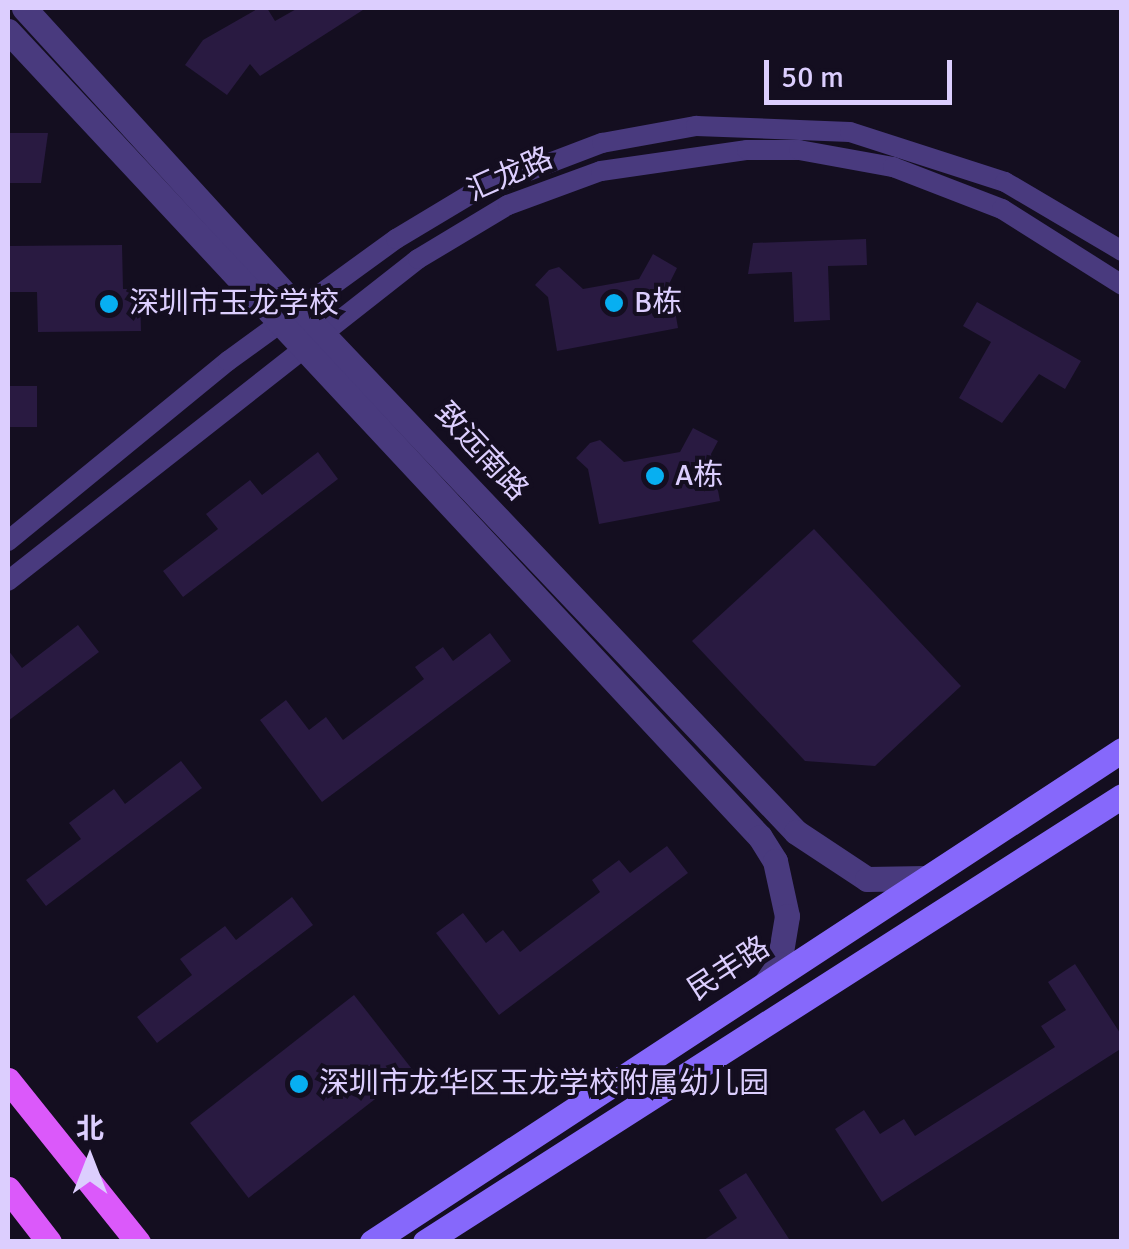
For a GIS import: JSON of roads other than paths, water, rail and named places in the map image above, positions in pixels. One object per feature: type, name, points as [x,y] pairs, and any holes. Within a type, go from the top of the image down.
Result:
[{"type":"main road","name":"民丰路","points":[[372,1242],[1122,750]]},
{"type":"main road","points":[[425,1242],[1122,796]]},
{"type":"main road","points":[[8,1080],[137,1237]]},
{"type":"main road","points":[[8,1189],[49,1242]]},
{"type":"street","name":"致远南路","points":[[24,8],[289,316],[760,837],[774,860],[787,916],[779,964],[765,984]]},
{"type":"street","name":"致远南路","points":[[8,31],[289,316]]},
{"type":"street","name":"汇龙路","points":[[8,542],[289,316],[476,191],[602,143],[696,126],[802,126],[898,143],[1005,182],[1122,251]]},
{"type":"street","name":"汇龙路","points":[[8,580],[418,259],[508,204],[631,164],[747,150],[843,156],[947,184],[1002,209],[1122,285]]},
{"type":"street","name":"致远南路","points":[[311,340],[796,832],[867,879],[926,878]]},
{"type":"place","name":"B栋","points":[[614,303]]},
{"type":"place","name":"深圳市玉龙学校","points":[[109,304]]},
{"type":"place","name":"A栋","points":[[655,476]]},
{"type":"place","name":"深圳市龙华区玉龙学校附属幼儿园","points":[[299,1084]]}]
